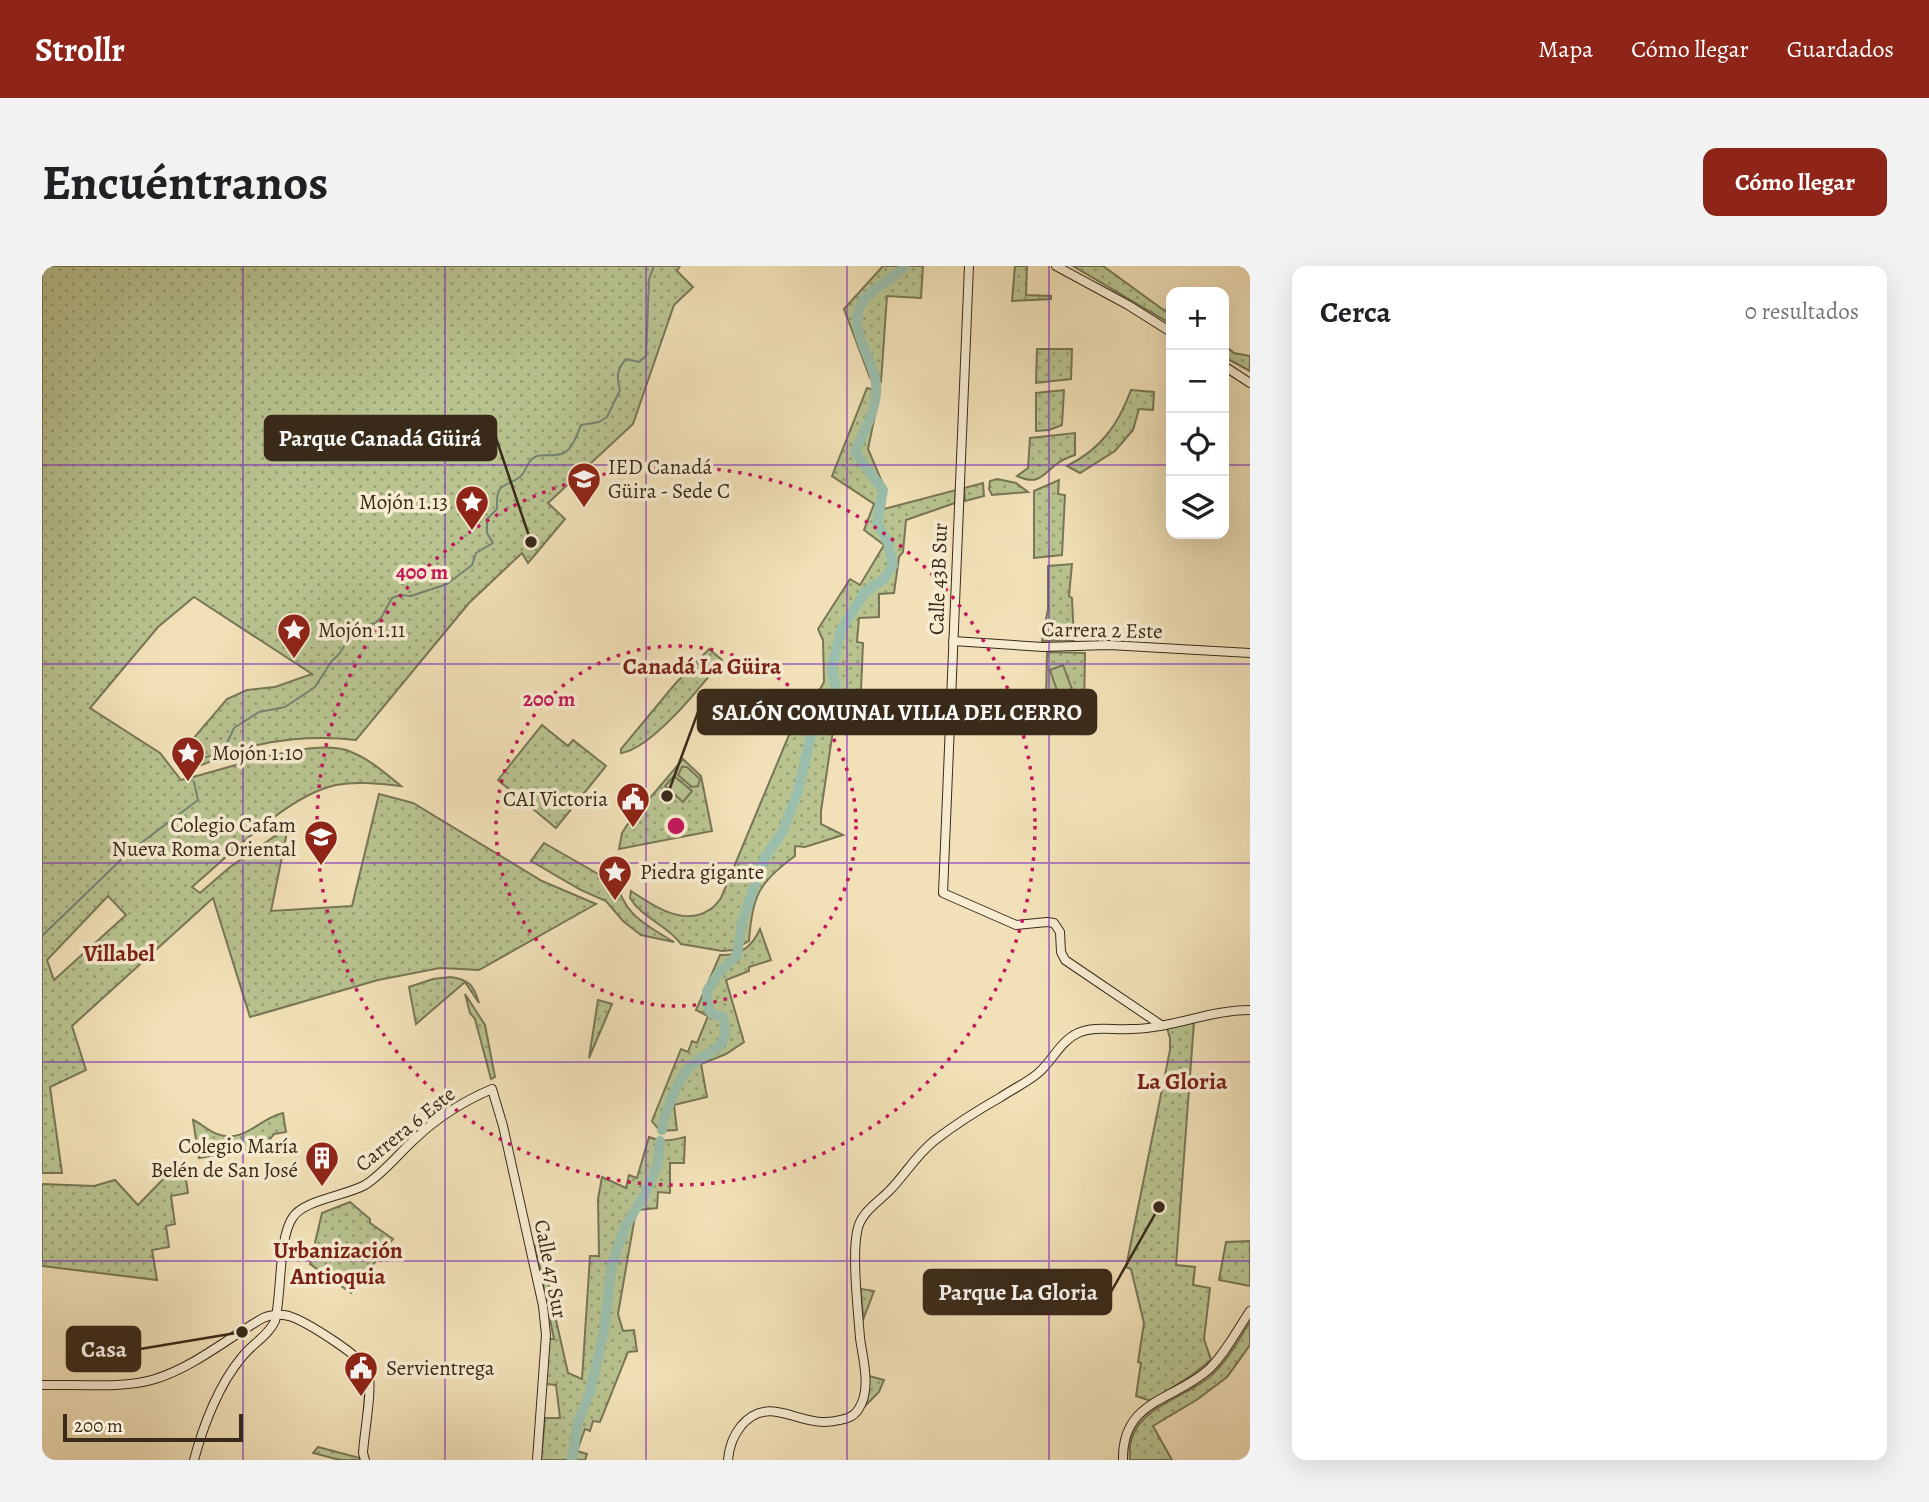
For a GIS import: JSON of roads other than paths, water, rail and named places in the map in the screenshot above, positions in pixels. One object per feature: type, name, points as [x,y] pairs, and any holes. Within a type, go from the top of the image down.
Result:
[{"type":"street","name":"Calle 43B Sur","points":[[969,266],[943,893],[1016,925],[1054,923],[1060,932],[1061,952],[1065,960],[1161,1025]]},
{"type":"street","points":[[1055,266],[1166,329]]},
{"type":"street","points":[[1229,369],[1250,383]]},
{"type":"street","name":"Carrera 2 Este","points":[[953,641],[1043,647],[1109,645],[1250,653]]},
{"type":"street","points":[[728,1460],[732,1441],[747,1420],[766,1410],[817,1423],[839,1421],[855,1414],[861,1405],[866,1386],[857,1287],[856,1236],[863,1215],[894,1186],[916,1157],[944,1134],[1030,1080],[1047,1065],[1065,1041],[1074,1035],[1090,1029],[1130,1030],[1250,1010]]},
{"type":"street","name":"Carrera 6 Este","points":[[277,1314],[289,1222],[301,1208],[333,1199],[369,1182],[421,1133],[455,1108],[492,1089]]},
{"type":"street","name":"Calle 47 Sur","points":[[492,1089],[503,1126],[543,1306],[546,1335],[537,1460]]},
{"type":"street","points":[[1123,1460],[1125,1439],[1137,1415],[1211,1367],[1250,1311]]},
{"type":"street","points":[[194,1460],[205,1423],[232,1370],[247,1351],[272,1328],[277,1314]]},
{"type":"street","points":[[42,1385],[148,1381],[170,1373],[266,1317],[277,1314],[293,1317],[345,1348],[361,1360],[368,1370],[363,1453],[365,1460]]},
{"type":"waterway","points":[[188,768],[194,760],[218,754],[225,747],[234,728],[259,712],[285,707],[315,687],[350,636],[358,628],[375,623],[381,618],[392,598],[400,595],[411,596],[447,584],[472,565],[476,553],[493,543],[487,533],[487,519],[497,509],[499,490],[520,477],[533,458],[567,451],[581,425],[599,422],[607,417],[620,390],[618,377],[621,366],[626,359],[639,362],[646,356],[649,279],[654,266]]},
{"type":"waterway","points":[[662,1130],[668,1108],[683,1075],[694,1063],[716,1049],[724,1038],[723,1017],[711,1013],[707,1004],[707,991],[718,974],[737,955],[742,923],[756,880],[765,857],[783,831],[798,791],[813,727],[820,710],[829,708],[836,688],[832,669],[841,630],[865,592],[884,579],[893,565],[888,542],[877,523],[883,490],[855,452],[870,419],[876,393],[874,374],[857,322],[858,311],[867,296],[905,266]]},
{"type":"waterway","points":[[42,936],[129,852],[198,800],[194,782]]},
{"type":"waterway","points":[[572,1460],[578,1422],[590,1392],[604,1331],[612,1264],[625,1227],[645,1194],[658,1164],[660,1141]]},
{"type":"place","name":"IED Canadá Güira - Sede C","points":[[584,509]]},
{"type":"place","name":"Mojón 1.13","points":[[472,532]]},
{"type":"place","name":"Parque Canadá Güirá","points":[[531,542]]},
{"type":"place","name":"Mojón 1.11","points":[[294,660]]},
{"type":"place","name":"Mojón 1.10","points":[[188,783]]},
{"type":"place","name":"SALÓN COMUNAL VILLA DEL CERRO","points":[[667,796]]},
{"type":"place","name":"CAI Victoria","points":[[633,829]]},
{"type":"place","name":"Colegio Cafam Nueva Roma Oriental","points":[[321,867]]},
{"type":"place","name":"Piedra gigante","points":[[615,902]]},
{"type":"place","name":"Colegio María Belén de San José","points":[[322,1188]]},
{"type":"place","name":"Parque La Gloria","points":[[1159,1207]]},
{"type":"place","name":"Casa","points":[[242,1332]]},
{"type":"place","name":"Servientrega","points":[[361,1398]]},
{"type":"district","name":"Canadá La Güira","points":[[702,666]]},
{"type":"district","name":"Villabel","points":[[119,953]]},
{"type":"district","name":"La Gloria","points":[[1182,1081]]},
{"type":"district","name":"Urbanización Antioquia","points":[[338,1263]]}]
